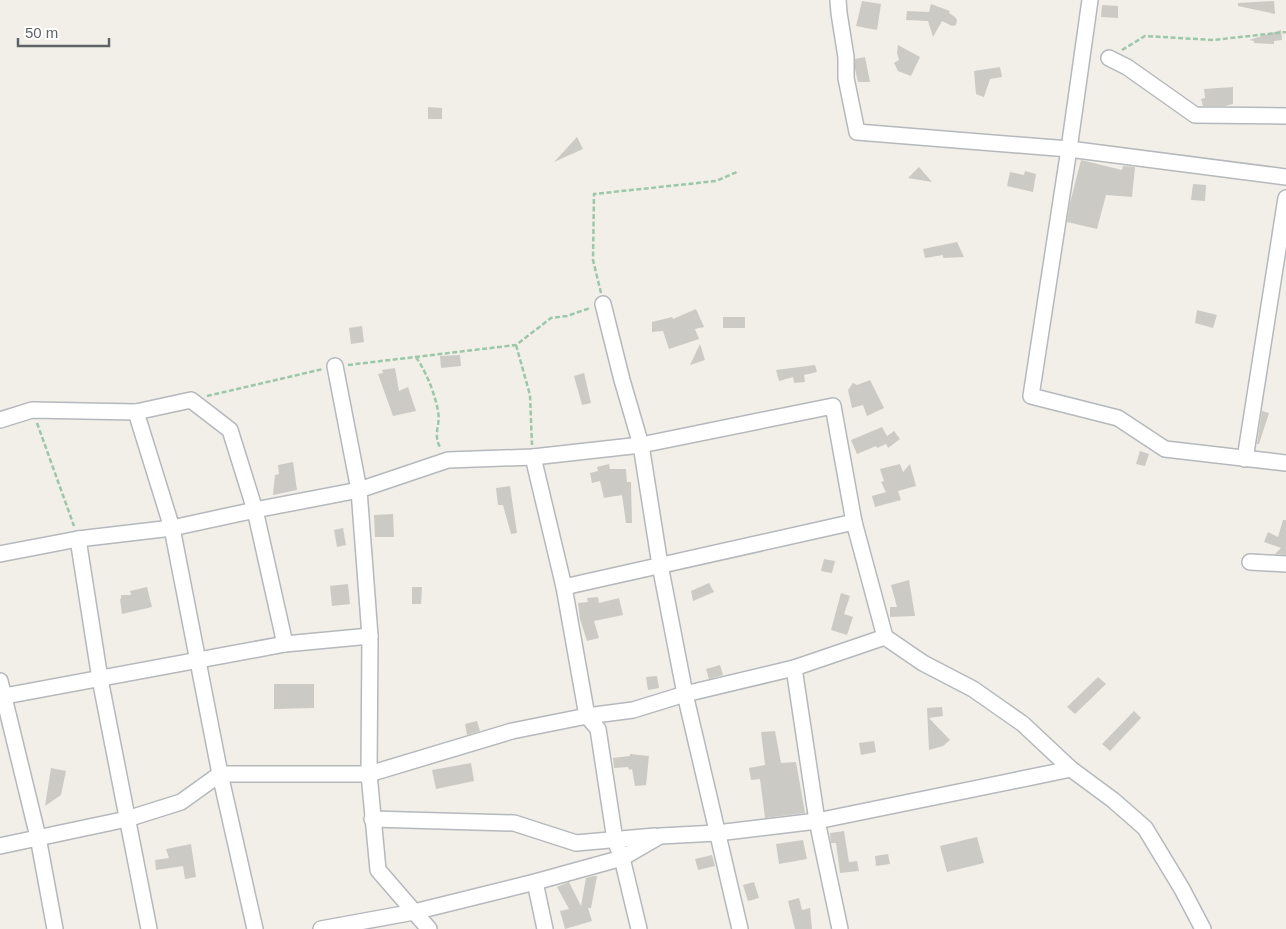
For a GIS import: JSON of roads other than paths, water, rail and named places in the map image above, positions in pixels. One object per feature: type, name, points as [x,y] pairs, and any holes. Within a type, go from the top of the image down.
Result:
[{"type":"street","points":[[838,0],[846,57],[846,78],[857,132],[1069,149],[1286,177]]},
{"type":"street","points":[[1090,0],[1031,396],[1118,418],[1164,449],[1286,463]]},
{"type":"street","points":[[1110,58],[1127,67],[1195,115],[1286,116]]},
{"type":"street","points":[[1245,459],[1286,198]]},
{"type":"street","points":[[604,304],[622,380],[641,445],[660,566],[685,694],[740,929]]},
{"type":"street","points":[[335,366],[359,490],[370,636],[369,774],[378,870],[429,929]]},
{"type":"street","points":[[0,420],[32,410],[136,412],[190,400],[230,430],[254,510],[285,644]]},
{"type":"street","points":[[0,554],[78,539],[172,528],[359,490],[448,460],[532,457],[641,445],[833,406],[854,522],[886,637],[923,663],[973,689],[1023,724],[1071,769],[1113,800],[1145,828],[1182,889],[1203,929]]},
{"type":"street","points":[[136,412],[172,528],[220,774],[255,929]]},
{"type":"street","points":[[532,457],[564,587],[587,716],[598,728],[615,840],[622,858],[639,929]]},
{"type":"street","points":[[564,587],[854,522]]},
{"type":"street","points":[[78,539],[100,679],[148,929]]},
{"type":"street","points":[[1250,562],[1286,564]]},
{"type":"street","points":[[2,697],[285,644],[370,636]]},
{"type":"street","points":[[0,846],[127,819],[181,802],[220,774],[369,774],[512,731],[587,716],[633,710],[685,694],[794,668],[886,637]]},
{"type":"street","points":[[794,668],[817,821],[840,929]]},
{"type":"street","points":[[0,681],[2,697],[38,837],[54,929]]},
{"type":"street","points":[[372,819],[514,823],[576,843],[716,833],[817,821],[1071,769]]},
{"type":"street","points":[[321,929],[414,912],[535,882],[622,858],[660,836]]},
{"type":"street","points":[[535,882],[544,929]]}]
